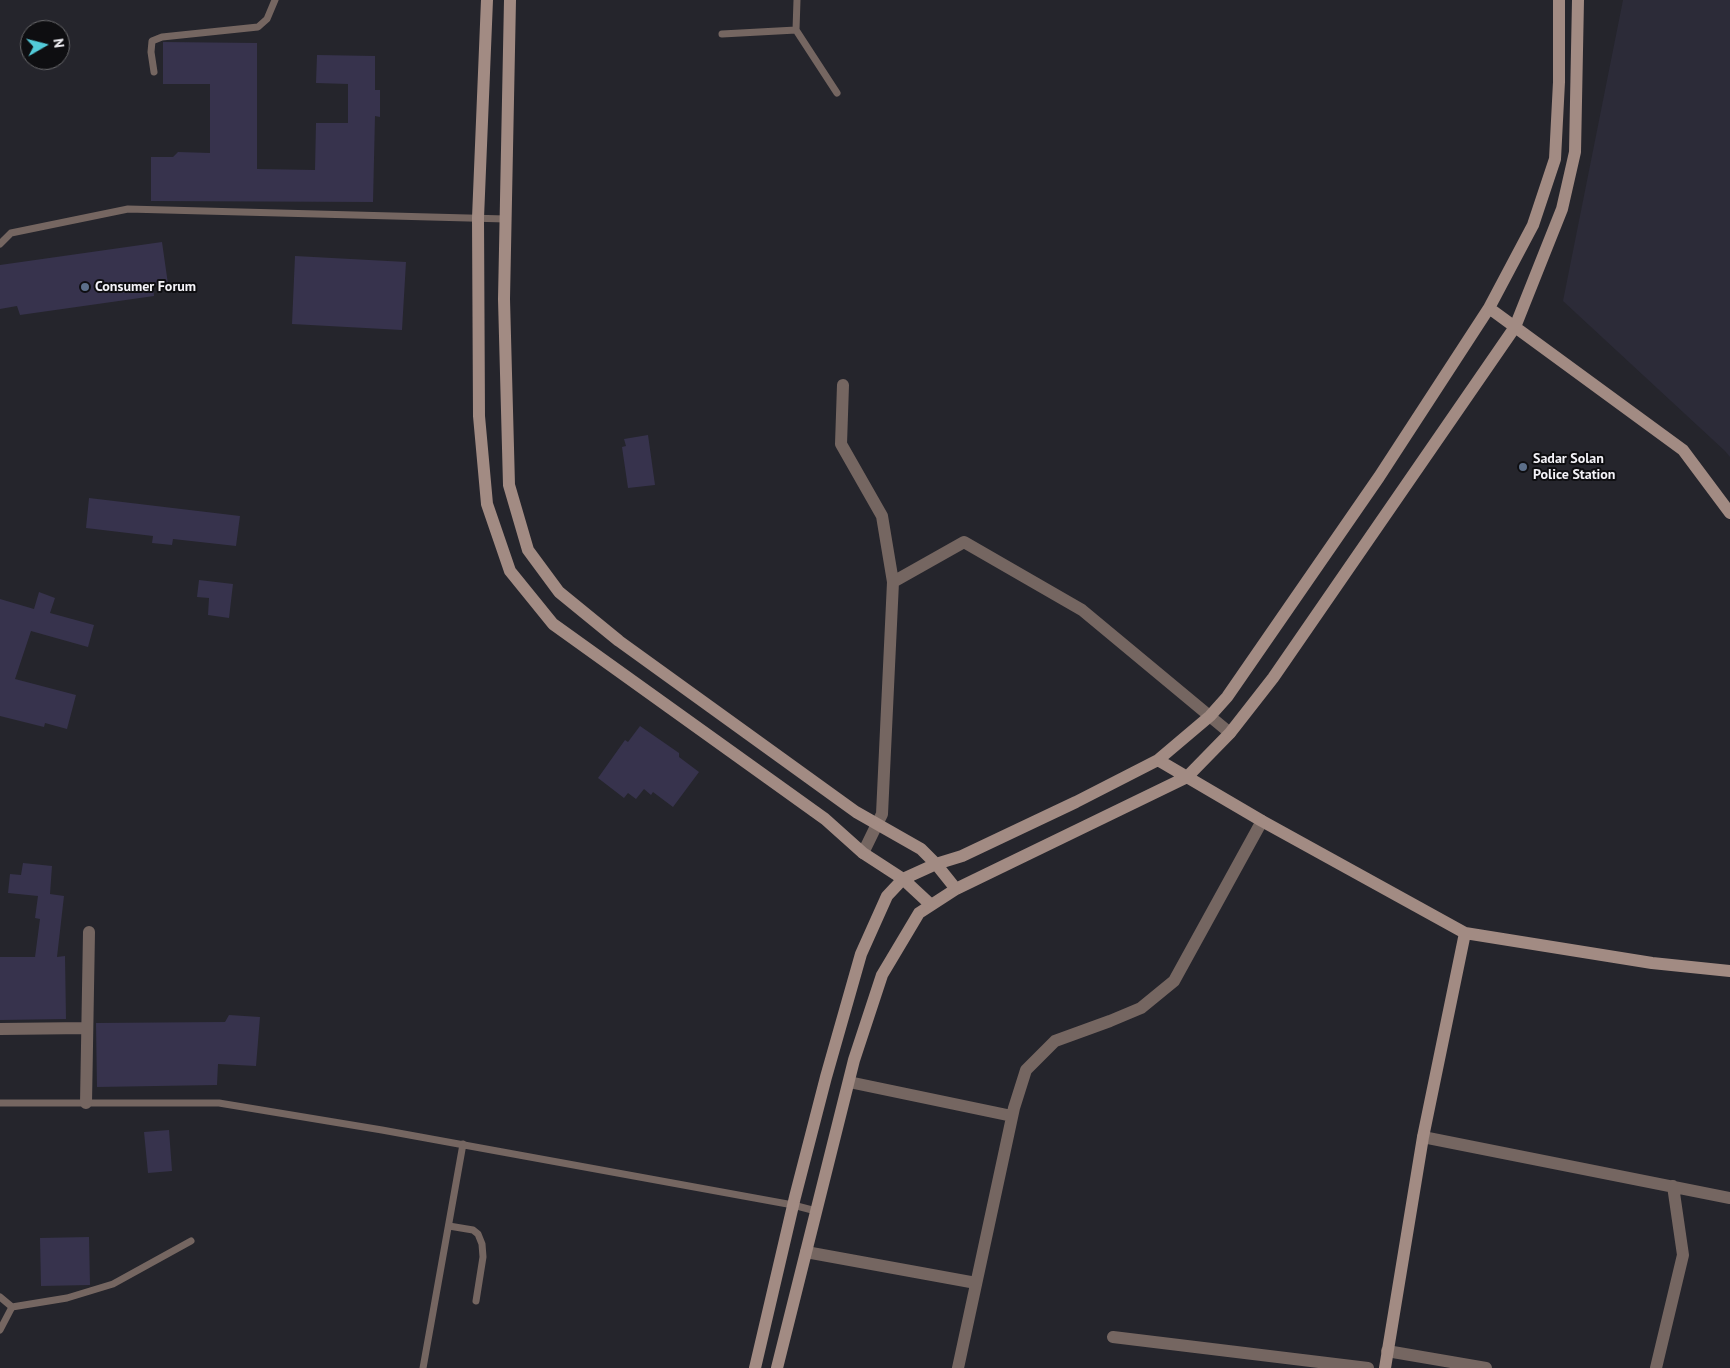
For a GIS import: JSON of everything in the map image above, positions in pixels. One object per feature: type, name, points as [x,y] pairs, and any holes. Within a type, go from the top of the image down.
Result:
[{"type":"street","points":[[487,0],[478,218],[479,416],[487,504],[510,571],[553,624],[825,820],[863,853],[903,879],[931,905]]},
{"type":"street","points":[[510,0],[504,299],[509,484],[528,550],[559,592],[619,641],[856,812],[921,849],[956,889]]},
{"type":"street","points":[[755,1368],[793,1205],[826,1077],[861,954],[888,896],[903,879],[936,864],[962,856],[1076,802],[1158,760],[1210,716],[1227,697],[1380,477],[1489,308],[1533,225],[1555,159],[1559,82],[1559,0]]},
{"type":"street","points":[[777,1368],[854,1060],[882,975],[918,913],[956,889],[1187,777],[1230,733],[1279,670],[1515,327],[1562,209],[1575,152],[1578,0]]},
{"type":"street","points":[[1489,308],[1683,450],[1730,513]]},
{"type":"street","points":[[843,385],[840,444],[882,516],[893,582],[882,814],[863,853]]},
{"type":"street","points":[[893,582],[964,542],[1082,610],[1230,733]]},
{"type":"street","points":[[1158,760],[1262,821],[1464,933],[1652,963],[1730,971]]},
{"type":"street","points":[[958,1368],[1012,1116],[1026,1070],[1055,1041],[1141,1008],[1174,981],[1262,821]]},
{"type":"street","points":[[86,1103],[89,932]]},
{"type":"street","points":[[1384,1368],[1423,1137],[1464,933]]},
{"type":"street","points":[[0,1029],[87,1028]]},
{"type":"street","points":[[849,1082],[1012,1116]]},
{"type":"street","points":[[1423,1137],[1730,1198]]},
{"type":"street","points":[[1656,1368],[1683,1255],[1673,1186]]},
{"type":"street","points":[[806,1252],[976,1283]]},
{"type":"street","points":[[1113,1337],[1368,1368]]},
{"type":"street","points":[[1388,1351],[1486,1368]]},
{"type":"lane","points":[[154,72],[152,42],[162,37],[258,27],[268,19],[275,0]]},
{"type":"lane","points":[[797,0],[796,30],[837,93]]},
{"type":"lane","points":[[722,34],[796,30]]},
{"type":"lane","points":[[0,244],[11,233],[128,209],[506,219]]},
{"type":"lane","points":[[0,1103],[219,1103],[463,1144],[793,1205],[816,1211]]},
{"type":"lane","points":[[423,1368],[463,1144]]},
{"type":"lane","points":[[449,1226],[473,1230],[478,1234],[482,1244],[483,1257],[476,1301]]},
{"type":"lane","points":[[0,1297],[12,1307],[67,1298],[113,1284],[191,1241]]},
{"type":"lane","points":[[0,1330],[12,1307]]},
{"type":"shaded area","points":[[1623,0],[1730,0],[1730,457],[1563,301]]},
{"type":"building","points":[[163,42],[257,43],[257,169],[315,170],[316,123],[348,123],[348,84],[316,83],[317,55],[375,56],[375,90],[380,90],[380,117],[375,116],[373,202],[151,201],[151,157],[173,157],[178,152],[210,153],[210,84],[163,84]]},
{"type":"building","points":[[162,242],[168,284],[153,286],[154,296],[20,315],[17,306],[0,309],[0,265]]},
{"type":"building","points":[[295,256],[406,262],[402,330],[292,324]]},
{"type":"building","points":[[648,435],[655,485],[628,488],[622,447],[626,446],[624,439]]},
{"type":"building","points":[[89,498],[240,516],[236,546],[173,539],[172,545],[152,543],[153,536],[86,528]]},
{"type":"building","points":[[199,580],[233,584],[229,618],[208,615],[209,598],[197,597]]},
{"type":"building","points":[[39,592],[55,598],[50,613],[94,625],[88,647],[31,631],[15,679],[76,695],[67,729],[45,723],[44,727],[0,716],[0,599],[34,609]]},
{"type":"building","points":[[640,726],[679,753],[679,757],[699,772],[673,807],[653,792],[651,795],[644,789],[636,799],[628,793],[624,798],[598,778],[625,740],[628,742]]},
{"type":"building","points":[[23,863],[52,866],[50,894],[64,896],[57,957],[65,956],[66,1019],[0,1020],[0,957],[35,957],[40,919],[35,918],[38,896],[8,893],[10,874],[21,875]]},
{"type":"building","points":[[229,1015],[260,1017],[256,1066],[218,1064],[217,1085],[97,1087],[96,1023],[225,1022]]},
{"type":"building","points":[[169,1130],[172,1171],[148,1173],[144,1132]]},
{"type":"building","points":[[89,1237],[90,1285],[41,1286],[40,1238]]},
{"type":"place","name":"Consumer Forum","points":[[85,287]]},
{"type":"place","name":"Sadar Solan Police Station","points":[[1523,467]]}]
